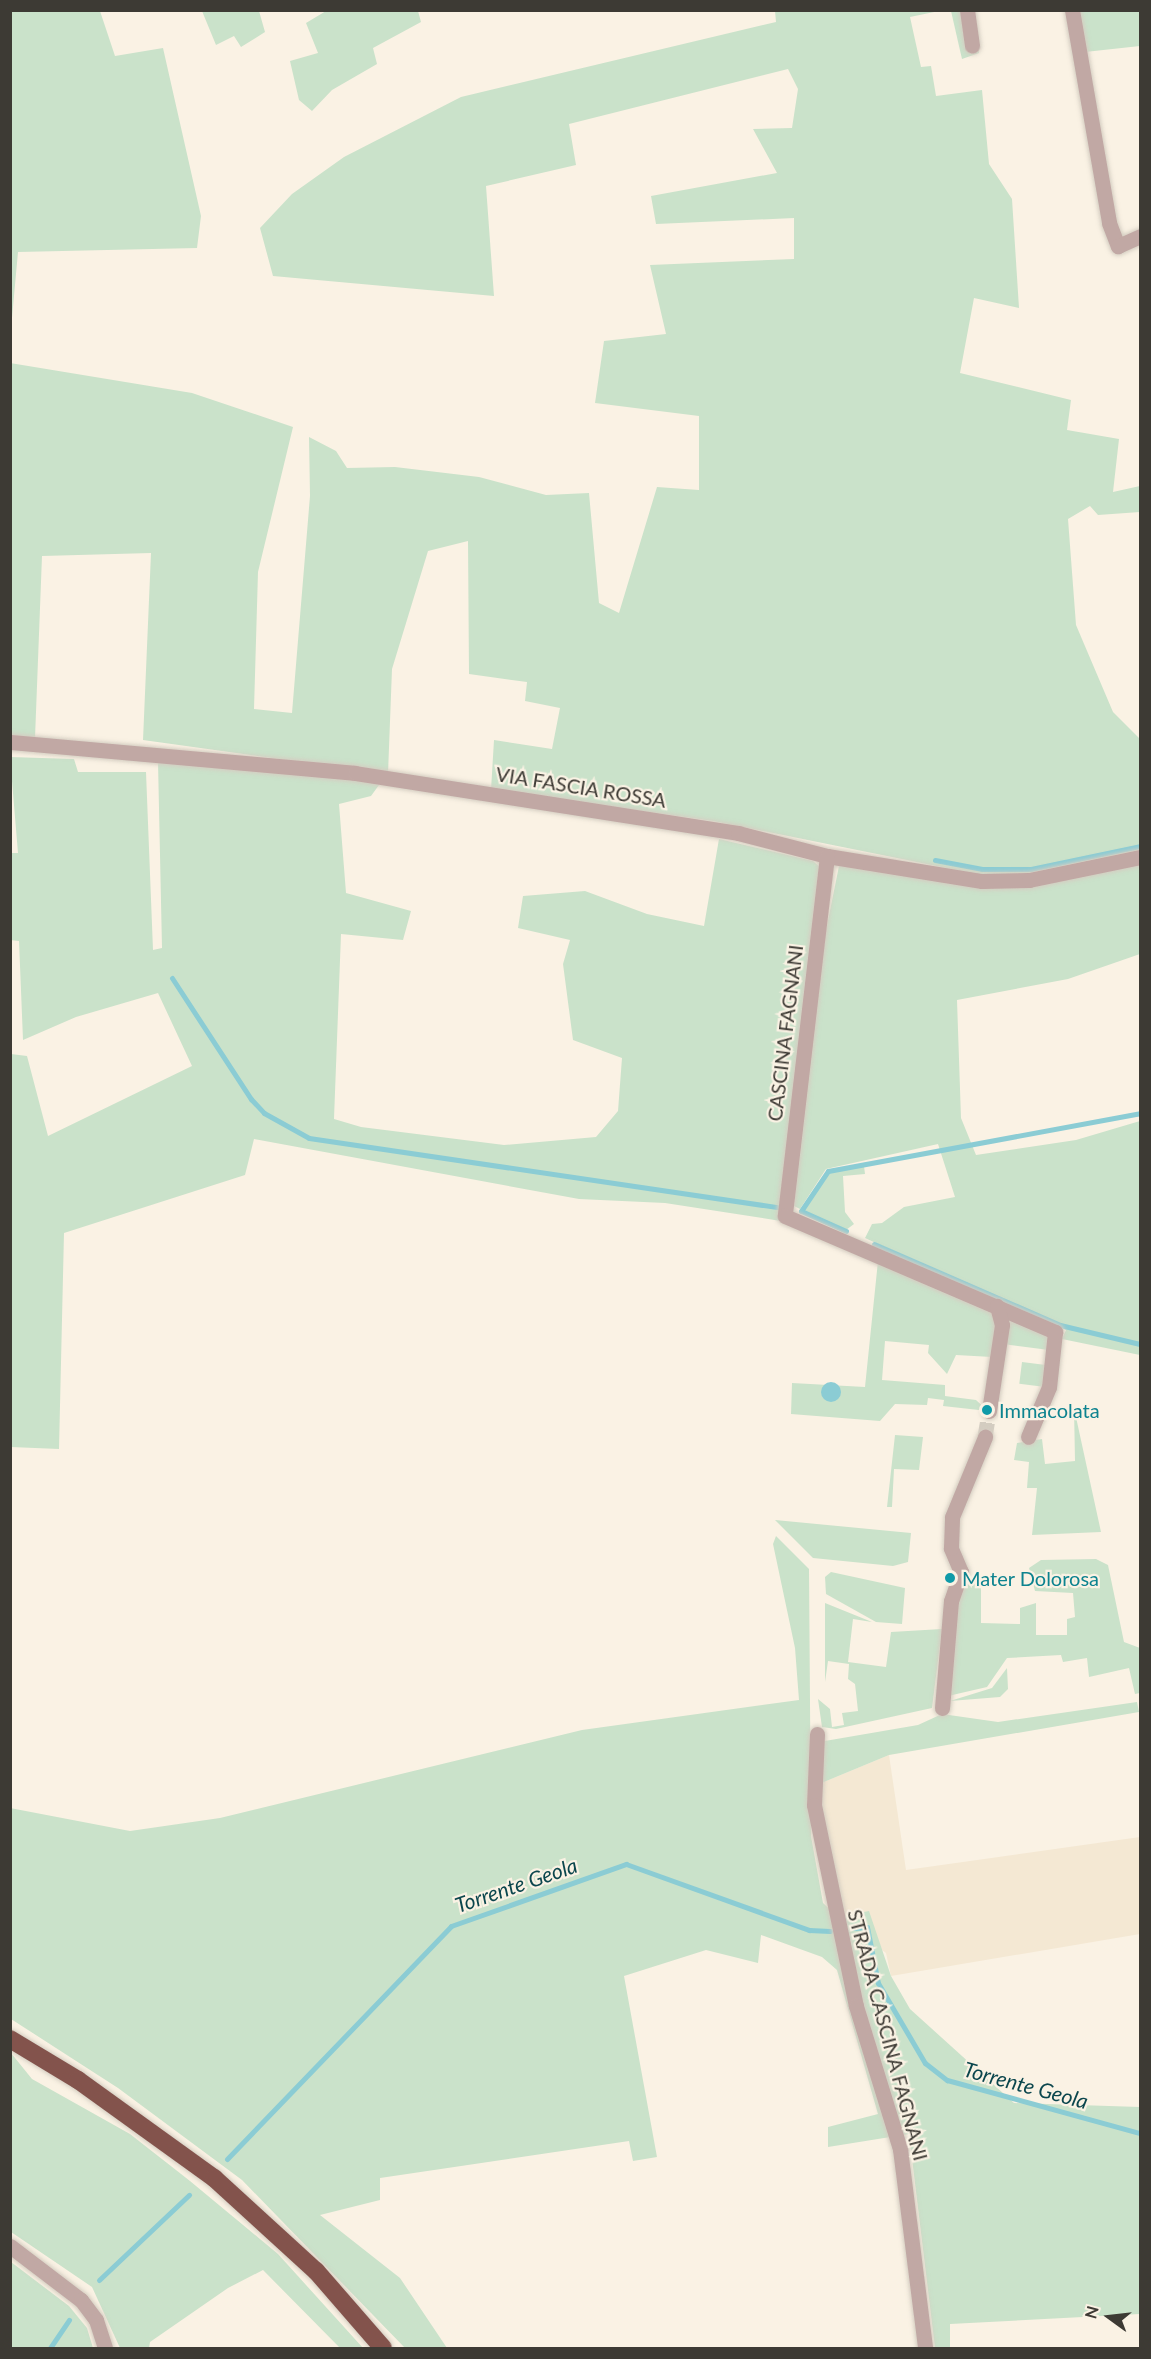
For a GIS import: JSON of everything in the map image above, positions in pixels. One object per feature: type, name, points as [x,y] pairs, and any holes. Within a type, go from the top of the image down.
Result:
[{"type":"highway","points":[[10,2039],[78,2080],[214,2178],[316,2271],[383,2349]]},
{"type":"street","points":[[968,10],[972,45]]},
{"type":"street","points":[[1072,10],[1109,223],[1118,246],[1140,236]]},
{"type":"street","name":"VIA FASCIA ROSSA","points":[[10,742],[356,773],[738,833],[827,855],[982,881],[1029,880],[1140,857]]},
{"type":"street","name":"CASCINA FAGNANI","points":[[827,855],[785,1216],[997,1306]]},
{"type":"street","points":[[989,1411],[1002,1326],[997,1306]]},
{"type":"street","points":[[997,1306],[1055,1332],[1049,1387],[1028,1437]]},
{"type":"street","points":[[942,1708],[951,1601],[961,1572],[951,1548],[952,1517],[985,1437]]},
{"type":"street","name":"STRADA CASCINA FAGNANI","points":[[817,1734],[814,1805],[856,2006],[900,2149],[925,2349]]},
{"type":"street","points":[[10,2246],[81,2300],[96,2320],[105,2349]]},
{"type":"shaded area","points":[[889,1755],[906,1870],[1140,1837],[1140,1934],[891,1976],[886,1953],[838,1917],[832,1905],[819,1784]]},
{"type":"green space","points":[[11,10],[100,11],[115,56],[163,48],[201,216],[197,248],[18,252],[11,329]]},
{"type":"green space","points":[[202,11],[259,11],[265,32],[241,47],[234,36],[216,45]]},
{"type":"green space","points":[[326,11],[418,11],[421,22],[373,48],[377,64],[332,90],[312,111],[299,100],[290,61],[318,53],[306,23]]},
{"type":"green space","points":[[775,11],[939,11],[910,17],[921,67],[931,66],[936,96],[982,90],[989,164],[1012,199],[1019,308],[974,298],[960,373],[1071,400],[1067,430],[1119,439],[1113,492],[1140,486],[1140,512],[1098,515],[1090,506],[1068,519],[1076,625],[1113,712],[1140,739],[1140,850],[1029,873],[981,875],[713,821],[491,790],[494,740],[552,749],[560,708],[525,701],[527,682],[469,674],[468,541],[428,551],[392,669],[388,774],[143,740],[151,553],[42,556],[35,738],[11,735],[10,363],[192,393],[293,427],[258,572],[254,709],[292,713],[310,496],[309,437],[336,451],[347,468],[395,467],[479,477],[546,495],[589,493],[599,603],[619,613],[657,487],[699,490],[699,416],[595,403],[604,341],[666,334],[650,265],[794,259],[794,218],[656,224],[651,196],[777,173],[753,129],[792,128],[798,89],[788,69],[569,124],[576,165],[486,186],[494,296],[273,276],[260,228],[292,194],[344,157],[461,97],[776,22]]},
{"type":"green space","points":[[951,11],[972,11],[979,53],[962,59]]},
{"type":"green space","points":[[1078,11],[1140,11],[1140,46],[1085,52]]},
{"type":"green space","points":[[10,757],[74,759],[78,772],[146,772],[153,950],[162,948],[158,762],[355,777],[379,785],[371,796],[339,804],[346,893],[411,911],[403,940],[341,934],[334,1119],[361,1127],[504,1145],[596,1137],[618,1111],[622,1058],[573,1040],[563,964],[570,940],[518,928],[523,896],[585,891],[647,914],[704,926],[719,839],[813,861],[820,867],[781,1221],[665,1203],[579,1199],[254,1139],[245,1175],[64,1233],[59,1449],[11,1447],[11,1054],[27,1056],[48,1136],[192,1066],[158,993],[76,1017],[23,1040],[19,941],[10,940],[11,853],[18,853]]},
{"type":"green space","points":[[840,861],[979,886],[1140,861],[1140,954],[1068,979],[957,1000],[961,1118],[976,1155],[1076,1140],[1140,1121],[1140,1355],[1062,1339],[1066,1330],[865,1238],[872,1224],[882,1223],[904,1207],[955,1197],[938,1144],[826,1169],[800,1209],[794,1206],[816,980]]},
{"type":"green space","points":[[864,1166],[865,1174],[843,1176],[845,1212],[854,1224],[846,1230],[804,1211],[830,1172]]},
{"type":"green space","points":[[878,1261],[989,1308],[998,1319],[992,1357],[956,1355],[947,1374],[928,1353],[929,1345],[885,1341],[882,1380],[945,1385],[945,1396],[976,1400],[988,1411],[943,1406],[944,1400],[928,1398],[927,1405],[895,1404],[880,1421],[791,1414],[792,1383],[865,1387]]},
{"type":"green space","points":[[1012,1318],[1050,1336],[1049,1350],[1003,1344]]},
{"type":"green space","points":[[1022,1362],[1046,1365],[1043,1387],[1019,1384]]},
{"type":"green space","points":[[1074,1408],[1101,1532],[1032,1535],[1037,1488],[1027,1488],[1029,1462],[1014,1460],[1017,1443],[1042,1439],[1045,1464],[1075,1461]]},
{"type":"green space","points":[[895,1435],[923,1437],[919,1470],[894,1469],[892,1507],[887,1507]]},
{"type":"green space","points":[[775,1520],[911,1533],[908,1562],[893,1566],[813,1558]]},
{"type":"green space","points":[[776,1536],[809,1569],[811,1836],[823,1903],[838,1917],[869,1911],[891,1976],[910,2009],[1014,2103],[1140,2107],[1140,2314],[950,2324],[950,2348],[935,2348],[909,2134],[828,2147],[828,2127],[878,2114],[837,1970],[822,1957],[761,1935],[758,1963],[706,1950],[624,1976],[657,2157],[633,2161],[629,2141],[380,2178],[380,2200],[320,2215],[400,2278],[447,2348],[405,2348],[242,2180],[118,2088],[11,2019],[10,1808],[130,1831],[220,1818],[582,1730],[799,1700],[795,1648],[773,1544]]},
{"type":"green space","points":[[1096,1559],[1108,1565],[1124,1642],[1140,1648],[1140,1693],[1135,1694],[1129,1668],[1089,1677],[1087,1658],[1063,1662],[1061,1655],[1007,1658],[987,1687],[948,1696],[959,1593],[966,1582],[981,1577],[981,1623],[1020,1624],[1020,1608],[1036,1603],[1036,1635],[1067,1635],[1067,1619],[1075,1617],[1073,1593],[1035,1591],[1029,1568],[1041,1560]]},
{"type":"green space","points":[[831,1572],[905,1588],[902,1624],[876,1622],[826,1594],[825,1577]]},
{"type":"green space","points":[[825,1603],[872,1622],[853,1619],[848,1662],[886,1667],[891,1632],[942,1629],[932,1708],[836,1729],[822,1727],[818,1699],[830,1709],[832,1727],[844,1725],[842,1713],[858,1711],[855,1684],[848,1679],[849,1664],[828,1661],[825,1682]]},
{"type":"green space","points":[[1007,1668],[1008,1689],[1000,1697],[950,1701],[992,1688]]},
{"type":"green space","points":[[1137,1702],[1139,1712],[889,1755],[819,1784],[819,1742],[918,1725],[942,1714],[998,1722]]},
{"type":"green space","points":[[11,2053],[32,2079],[130,2134],[278,2254],[363,2348],[340,2348],[263,2270],[228,2288],[150,2342],[149,2348],[120,2348],[92,2287],[11,2232]]},
{"type":"green space","points":[[11,2262],[69,2306],[87,2328],[93,2348],[11,2348]]},
{"type":"water","points":[[831,1382],[838,1385],[841,1392],[838,1399],[831,1402],[824,1399],[821,1392],[824,1385]]},
{"type":"waterway","points":[[935,860],[982,869],[1031,869],[1140,846]]},
{"type":"waterway","points":[[172,978],[251,1099],[264,1113],[309,1138],[779,1207]]},
{"type":"waterway","points":[[846,1231],[801,1211],[828,1171],[1140,1113]]},
{"type":"waterway","points":[[874,1244],[1060,1325],[1140,1344]]},
{"type":"waterway","name":"Torrente Geola","points":[[227,2159],[451,1926],[626,1864],[809,1930],[830,1931]]},
{"type":"waterway","name":"Torrente Geola","points":[[854,1928],[867,1927],[878,1983],[925,2063],[947,2080],[1140,2133]]},
{"type":"waterway","name":"Torrente Geola","points":[[99,2280],[189,2195]]},
{"type":"waterway","name":"Torrente Geola","points":[[50,2348],[69,2320]]},
{"type":"tunnel","points":[[985,1437],[989,1411]]},
{"type":"place","name":"Immacolata","points":[[987,1410]]},
{"type":"place","name":"Mater Dolorosa","points":[[950,1578]]}]
